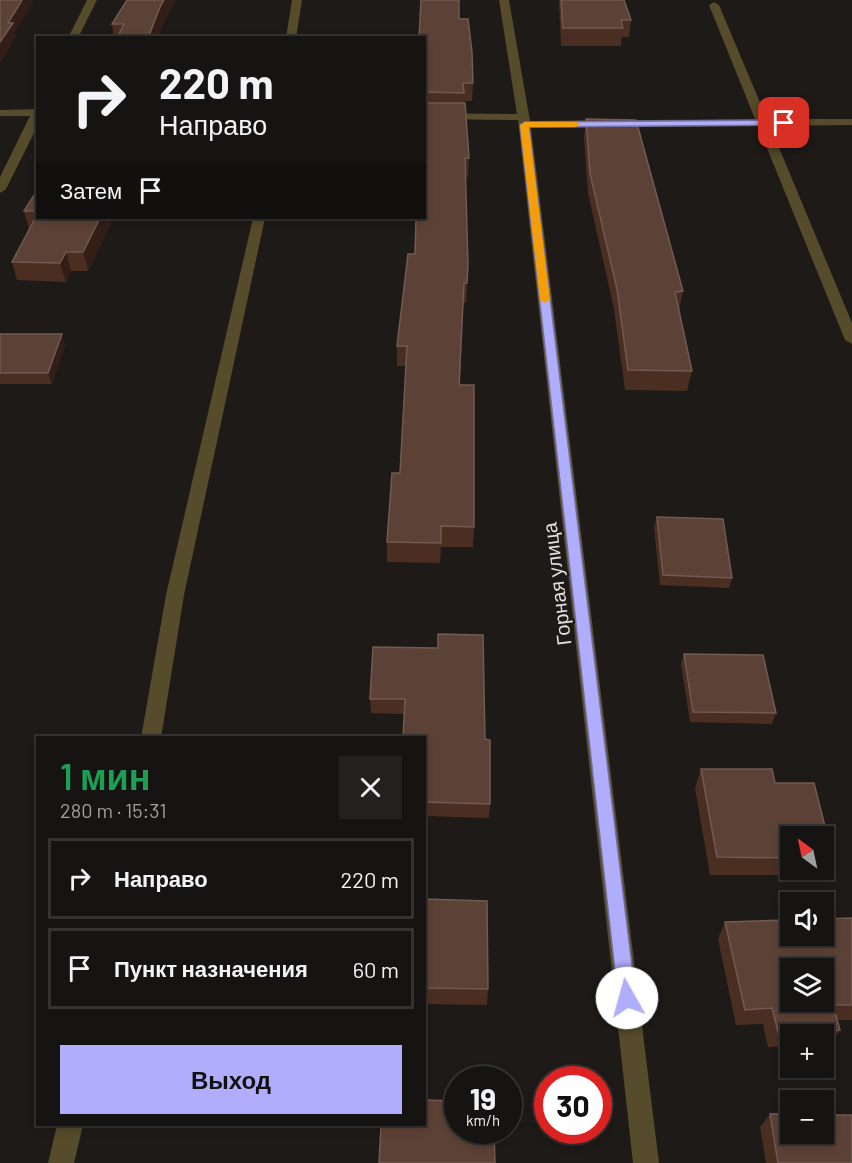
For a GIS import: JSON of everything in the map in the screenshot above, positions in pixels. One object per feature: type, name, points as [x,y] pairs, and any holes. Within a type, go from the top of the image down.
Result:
[{"type":"street","points":[[74,36],[92,0]]},
{"type":"street","points":[[291,36],[297,0]]},
{"type":"street","name":"Горная улица","points":[[504,0],[524,121],[646,1163]]},
{"type":"street","points":[[714,6],[852,340]]},
{"type":"street","points":[[0,112],[36,112]]},
{"type":"street","points":[[0,189],[36,114]]},
{"type":"street","points":[[426,116],[524,121],[852,122]]},
{"type":"street","points":[[152,736],[175,595],[259,219]]},
{"type":"street","points":[[62,1163],[70,1126]]},
{"type":"building","points":[[0,0],[22,0],[8,23],[13,23],[0,42]]},
{"type":"building","points":[[127,0],[164,0],[149,36],[118,36],[124,24],[112,24]]},
{"type":"building","points":[[421,0],[459,0],[459,19],[468,19],[472,52],[473,83],[463,83],[464,93],[426,92],[426,36],[419,36]]},
{"type":"building","points":[[561,0],[624,0],[631,20],[621,20],[623,28],[563,28]]},
{"type":"building","points":[[426,103],[465,103],[469,158],[465,158],[468,264],[467,283],[464,283],[459,385],[474,385],[474,527],[441,526],[441,543],[387,542],[392,473],[400,473],[407,346],[397,346],[408,254],[415,254],[416,219],[426,219]]},
{"type":"building","points":[[586,119],[636,120],[683,291],[675,292],[692,371],[628,370],[617,289],[590,174]]},
{"type":"building","points":[[36,192],[36,211],[24,211]]},
{"type":"building","points":[[36,217],[36,219],[100,219],[83,252],[66,252],[60,263],[12,262]]},
{"type":"building","points":[[0,334],[62,334],[48,373],[0,373]]},
{"type":"building","points":[[657,517],[723,519],[732,578],[663,575]]},
{"type":"building","points":[[438,634],[483,635],[485,739],[490,740],[490,804],[426,802],[426,736],[403,736],[405,699],[370,699],[373,647],[438,648]]},
{"type":"building","points":[[684,654],[763,655],[776,713],[693,712]]},
{"type":"building","points":[[701,769],[772,769],[775,783],[814,783],[825,826],[780,826],[780,858],[717,857]]},
{"type":"building","points":[[426,899],[487,901],[488,989],[426,988]]},
{"type":"building","points":[[852,918],[852,1005],[834,1005],[834,958],[780,958],[780,1012],[834,1012],[834,1009],[840,1030],[834,1030],[834,1024],[780,1024],[780,1032],[778,1032],[772,1008],[745,1010],[725,922],[780,920],[780,946],[834,946],[834,919]]},
{"type":"building","points":[[426,1100],[444,1101],[444,1144],[494,1144],[495,1163],[379,1163],[381,1126],[426,1126]]},
{"type":"building","points":[[770,1114],[780,1114],[780,1144],[834,1144],[834,1115],[852,1115],[852,1163],[778,1163]]},
{"type":"slow traffic","points":[[545,300],[525,125],[576,124]]},
{"type":"route","points":[[627,998],[525,125],[784,123]]}]
